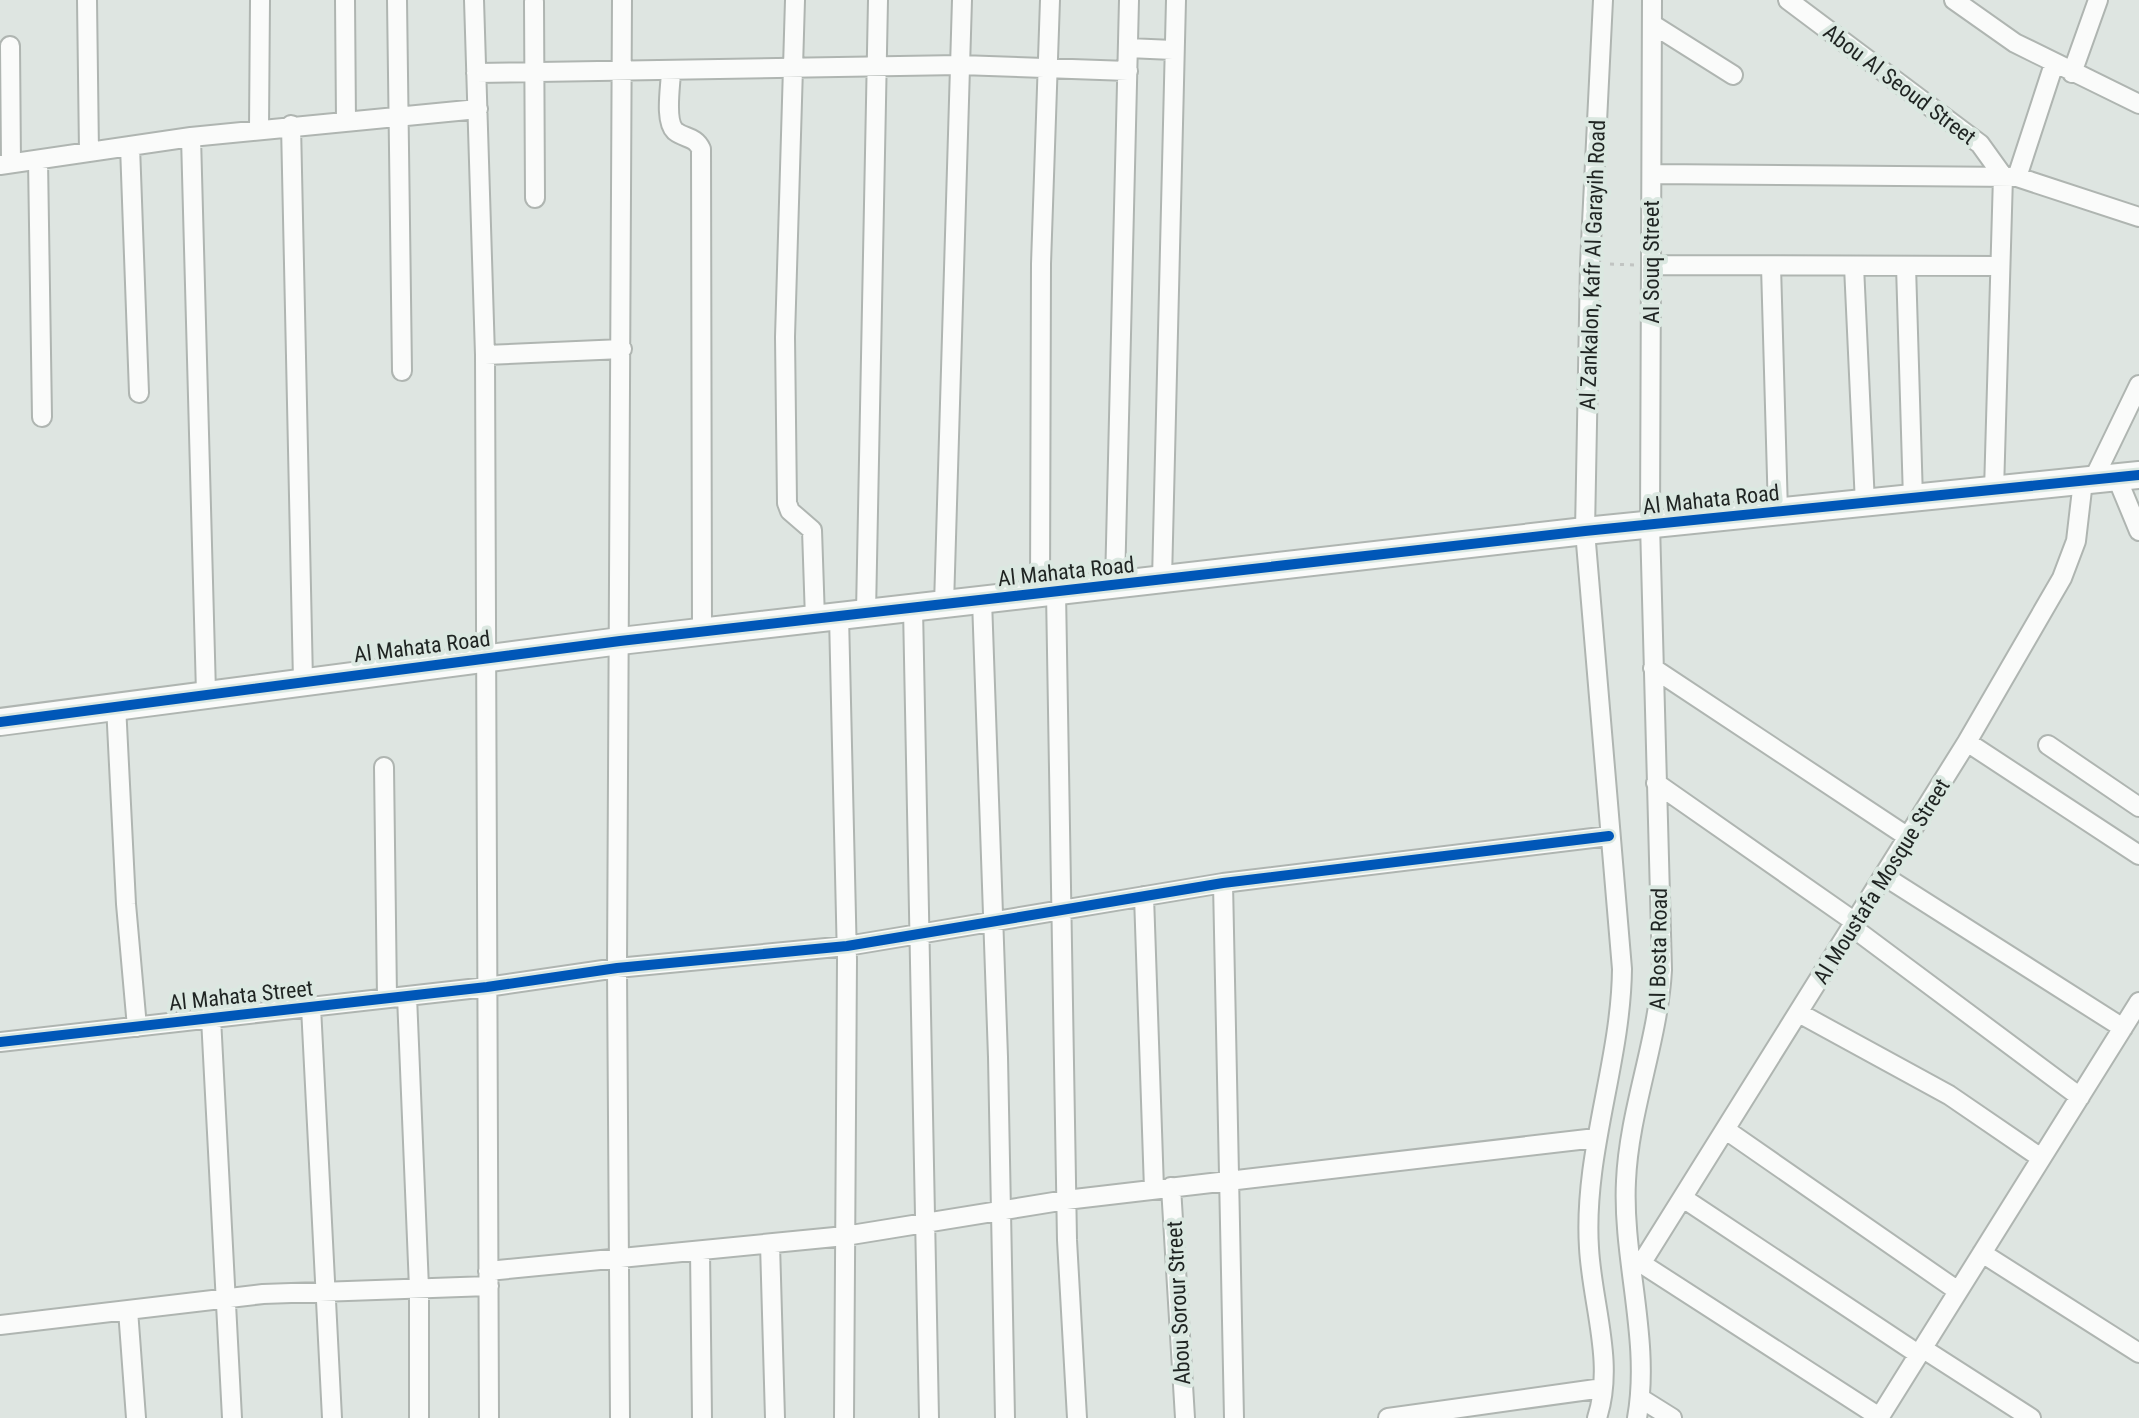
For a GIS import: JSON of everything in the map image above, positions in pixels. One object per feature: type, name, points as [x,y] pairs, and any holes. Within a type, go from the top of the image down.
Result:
[{"type":"street","points":[[87,0],[89,152]]},
{"type":"street","points":[[259,129],[260,0]]},
{"type":"street","points":[[345,0],[346,121]]},
{"type":"street","points":[[397,0],[402,371]]},
{"type":"street","points":[[474,0],[485,355],[489,1418]]},
{"type":"street","points":[[620,1418],[617,968],[622,0]]},
{"type":"street","points":[[795,0],[785,337],[787,503],[790,511],[812,530],[827,618],[847,946],[844,1418]]},
{"type":"street","points":[[866,613],[878,0]]},
{"type":"street","points":[[944,605],[962,0]]},
{"type":"street","points":[[1050,0],[1041,264],[1048,593],[1063,908],[1066,1200],[1077,1418]]},
{"type":"street","points":[[1115,585],[1129,0]]},
{"type":"street","points":[[1162,580],[1176,0]]},
{"type":"street","name":"Al Zankalon, Kafr Al Garayih Road","points":[[1603,0],[1590,264],[1619,528]]},
{"type":"street","name":"Al Souq Street","points":[[1619,528],[1651,265],[1652,0]]},
{"type":"street","name":"Abou Al Seoud Street","points":[[1788,0],[1980,144],[2010,177]]},
{"type":"street","points":[[1954,0],[2015,43],[2139,104]]},
{"type":"street","points":[[2072,73],[2098,0]]},
{"type":"street","points":[[534,2],[535,198]]},
{"type":"street","points":[[1652,24],[1733,75]]},
{"type":"street","points":[[10,46],[6,164],[291,125],[478,109]]},
{"type":"street","points":[[1128,48],[1173,50]]},
{"type":"street","points":[[1994,491],[2000,266],[2010,177],[2054,64]]},
{"type":"street","points":[[476,73],[878,69],[960,65],[1128,71]]},
{"type":"street","points":[[671,70],[671,124],[678,133],[694,138],[701,149],[702,632]]},
{"type":"street","points":[[291,125],[303,681]]},
{"type":"street","points":[[191,137],[206,693]]},
{"type":"street","points":[[130,146],[139,393]]},
{"type":"street","points":[[38,160],[42,417]]},
{"type":"street","points":[[1652,174],[2010,177],[2139,217]]},
{"type":"street","points":[[1651,265],[2000,266]]},
{"type":"street","points":[[1771,266],[1778,512]]},
{"type":"street","points":[[1854,266],[1865,504]]},
{"type":"street","points":[[1906,266],[1913,499]]},
{"type":"street","points":[[485,355],[622,349]]},
{"type":"street","name":"Al Moustafa Mosque Street","points":[[1635,1260],[1683,1198],[1967,742],[2067,568],[2076,541],[2108,479],[2139,385]]},
{"type":"street","points":[[2108,479],[2139,531]]},
{"type":"street","name":"Al Mahata Road","points":[[0,722],[620,641],[1619,528],[2108,479]]},
{"type":"street","name":"Al Bosta Road","points":[[1619,528],[1653,668],[1661,983],[1656,1031],[1629,1152],[1625,1204],[1635,1260],[1640,1398],[1637,1418]]},
{"type":"street","name":"Al Bosta Road","points":[[1597,1418],[1603,1388],[1588,1212],[1596,1138],[1622,998],[1609,836],[1619,528]]},
{"type":"street","points":[[982,600],[1005,1418]]},
{"type":"street","points":[[913,608],[929,1418]]},
{"type":"street","points":[[1653,668],[1908,837]]},
{"type":"street","points":[[116,705],[126,904],[137,1027]]},
{"type":"street","points":[[1967,742],[2139,855]]},
{"type":"street","points":[[2048,745],[2139,807]]},
{"type":"street","points":[[384,767],[387,998]]},
{"type":"street","points":[[1656,783],[1854,925],[2080,1097]]},
{"type":"street","name":"Al Mahata Street","points":[[0,1042],[487,987],[617,968],[847,946],[920,931],[1223,883],[1609,836]]},
{"type":"street","points":[[1884,876],[2123,1028]]},
{"type":"street","points":[[1223,883],[1234,1418]]},
{"type":"street","name":"Abou Sorour Street","points":[[1144,896],[1162,1188],[1185,1418]]},
{"type":"street","points":[[407,996],[419,1288],[419,1418]]},
{"type":"street","points":[[1635,1260],[1879,1418],[2139,1002]]},
{"type":"street","points":[[311,1007],[332,1418]]},
{"type":"street","points":[[1799,1013],[1949,1095],[2041,1158]]},
{"type":"street","points":[[211,1018],[232,1418]]},
{"type":"street","points":[[1726,1130],[1958,1291]]},
{"type":"street","points":[[0,1325],[227,1298],[419,1288],[617,1260],[845,1236],[1066,1200],[1596,1138]]},
{"type":"street","points":[[1683,1198],[1920,1351],[2031,1418]]},
{"type":"street","points":[[770,1244],[775,1418]]},
{"type":"street","points":[[700,1251],[702,1418]]},
{"type":"street","points":[[1982,1253],[2139,1353]]},
{"type":"street","points":[[128,1310],[136,1418]]},
{"type":"street","points":[[1388,1418],[1603,1388]]},
{"type":"street","points":[[1640,1398],[1672,1418]]},
{"type":"path","points":[[1590,264],[1651,265]]},
{"type":"cycle path","points":[[0,722],[620,641],[1585,531],[2139,475]]},
{"type":"cycle path","points":[[0,1042],[487,987],[617,968],[847,946],[1223,883],[1609,836]]}]
